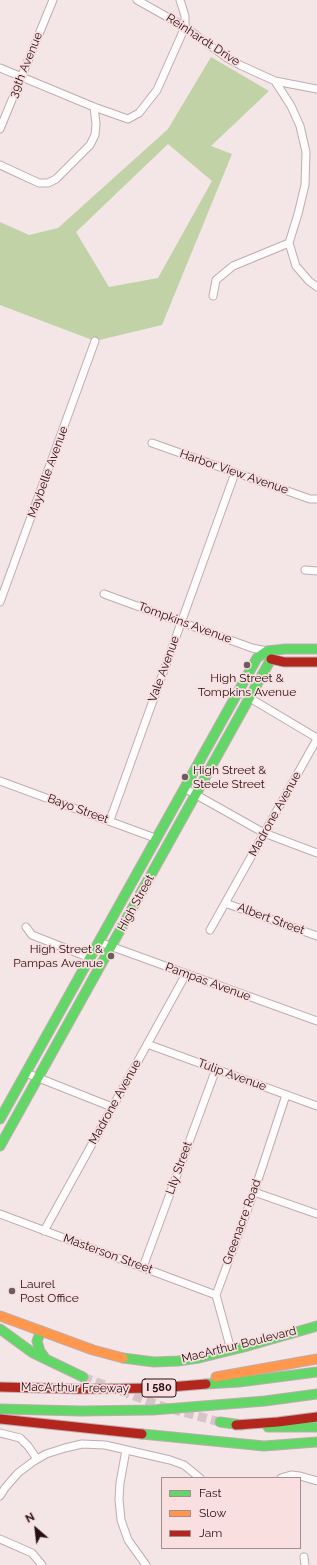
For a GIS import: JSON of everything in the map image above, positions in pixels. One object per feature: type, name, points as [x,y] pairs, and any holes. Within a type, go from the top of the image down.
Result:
[{"type":"main road","name":"Tompkins Avenue","points":[[269,655],[285,649],[317,649]]},
{"type":"main road","name":"Tompkins Avenue","points":[[269,655],[284,662],[317,662]]},
{"type":"main road","name":"High Street","points":[[0,1119],[100,942],[155,838],[257,658],[269,655]]},
{"type":"main road","name":"High Street","points":[[0,1146],[196,795],[249,697],[269,655]]},
{"type":"main road","name":"MacArthur Boulevard","points":[[0,1316],[93,1350],[122,1358],[166,1362],[189,1359],[231,1350],[317,1326]]},
{"type":"main road","points":[[0,1329],[33,1353],[83,1377]]},
{"type":"main road","points":[[41,1331],[37,1341],[40,1351],[45,1359]]},
{"type":"main road","points":[[158,1388],[317,1359]]},
{"type":"main road","name":"MacArthur Freeway","points":[[0,1387],[79,1389],[158,1388],[239,1382],[317,1372]]},
{"type":"main road","name":"MacArthur Freeway","points":[[0,1409],[81,1411],[186,1408],[265,1401],[317,1394]]},
{"type":"main road","points":[[236,1424],[278,1422],[317,1417]]},
{"type":"main road","points":[[0,1419],[264,1446],[317,1442]]},
{"type":"main road","points":[[220,1422],[282,1428],[317,1427]]},
{"type":"street","name":"39th Avenue","points":[[0,129],[53,0]]},
{"type":"street","name":"Reinhardt Drive","points":[[137,0],[185,27],[228,58],[275,81],[317,89]]},
{"type":"street","points":[[0,68],[94,108],[128,119],[139,113],[157,90],[185,27],[185,16],[180,0]]},
{"type":"street","points":[[275,81],[291,106],[300,126],[306,152],[305,185],[289,243],[296,266],[309,281],[317,287]]},
{"type":"street","points":[[0,166],[39,183],[48,184],[56,179],[90,144],[95,135],[96,124],[94,108]]},
{"type":"street","points":[[213,296],[216,280],[233,266],[289,243]]},
{"type":"street","name":"Maybelle Avenue","points":[[0,602],[94,341]]},
{"type":"street","name":"Harbor View Avenue","points":[[152,443],[310,499],[317,498]]},
{"type":"street","name":"Vale Avenue","points":[[110,820],[235,473]]},
{"type":"street","points":[[305,570],[317,571]]},
{"type":"street","name":"Tompkins Avenue","points":[[104,594],[269,655]]},
{"type":"street","points":[[238,691],[317,738]]},
{"type":"street","name":"Madrone Avenue","points":[[210,930],[317,738]]},
{"type":"street","name":"Bayo Street","points":[[0,781],[110,820],[155,838]]},
{"type":"street","points":[[184,788],[264,833],[317,853]]},
{"type":"street","name":"Albert Street","points":[[225,903],[317,936]]},
{"type":"street","points":[[26,927],[32,935],[90,958]]},
{"type":"street","name":"Pampas Avenue","points":[[100,942],[317,1021]]},
{"type":"street","name":"Madrone Avenue","points":[[44,1231],[186,974]]},
{"type":"street","name":"Tulip Avenue","points":[[147,1044],[317,1106]]},
{"type":"street","name":"Lily Street","points":[[143,1267],[216,1069]]},
{"type":"street","points":[[26,1073],[112,1107]]},
{"type":"street","name":"Greenacre Road","points":[[216,1295],[254,1192],[286,1095]]},
{"type":"street","points":[[254,1192],[317,1214]]},
{"type":"street","name":"Masterson Street","points":[[0,1214],[216,1295]]},
{"type":"street","points":[[216,1295],[231,1350]]},
{"type":"street","points":[[0,1433],[20,1438],[37,1459]]},
{"type":"street","points":[[0,1496],[18,1473],[37,1459],[64,1448],[82,1444],[105,1445],[170,1460],[184,1465],[199,1477]]},
{"type":"street","points":[[126,1450],[119,1499],[121,1520],[128,1540],[146,1565]]},
{"type":"street","points":[[288,1477],[299,1477]]},
{"type":"street","points":[[301,1477],[317,1481]]},
{"type":"street","points":[[0,1539],[32,1553],[42,1565]]},
{"type":"street","points":[[304,1557],[305,1565]]},
{"type":"green space","points":[[211,57],[269,91],[211,146],[232,154],[162,325],[95,341],[0,305],[0,222],[29,235],[58,228],[168,129]],"holes":[[[168,144],[212,181],[158,278],[109,287],[76,232]]]},
{"type":"tunnel","points":[[83,1377],[167,1408],[220,1422]]},
{"type":"traffic: fast","points":[[0,1119],[257,658],[267,651],[285,649],[317,649]]},
{"type":"traffic: fast","points":[[0,1146],[271,659]]},
{"type":"traffic: fast","points":[[123,1358],[154,1362],[199,1358],[317,1326]]},
{"type":"traffic: fast","points":[[0,1329],[33,1353],[83,1377]]},
{"type":"traffic: fast","points":[[41,1331],[37,1341],[40,1351],[45,1358]]},
{"type":"traffic: fast","points":[[206,1384],[239,1382],[317,1372]]},
{"type":"traffic: fast","points":[[0,1409],[81,1411],[153,1410],[265,1401],[317,1394]]},
{"type":"traffic: fast","points":[[220,1422],[242,1425]]},
{"type":"traffic: fast","points":[[268,1427],[317,1427]]},
{"type":"traffic: fast","points":[[142,1434],[264,1446],[317,1442]]},
{"type":"traffic: slow","points":[[0,1316],[93,1350],[123,1358]]},
{"type":"traffic: slow","points":[[216,1377],[317,1359]]},
{"type":"traffic: jam","points":[[271,659],[284,662],[317,662]]},
{"type":"traffic: jam","points":[[0,1387],[79,1389],[158,1388],[206,1384]]},
{"type":"traffic: jam","points":[[236,1425],[317,1417]]},
{"type":"traffic: jam","points":[[0,1419],[142,1434]]},
{"type":"place","name":"High Street & Tompkins Avenue","points":[[247,665]]},
{"type":"place","name":"High Street & Steele Street","points":[[185,777]]},
{"type":"place","name":"High Street & Pampas Avenue","points":[[111,956]]},
{"type":"place","name":"Laurel Post Office","points":[[12,1291]]}]
